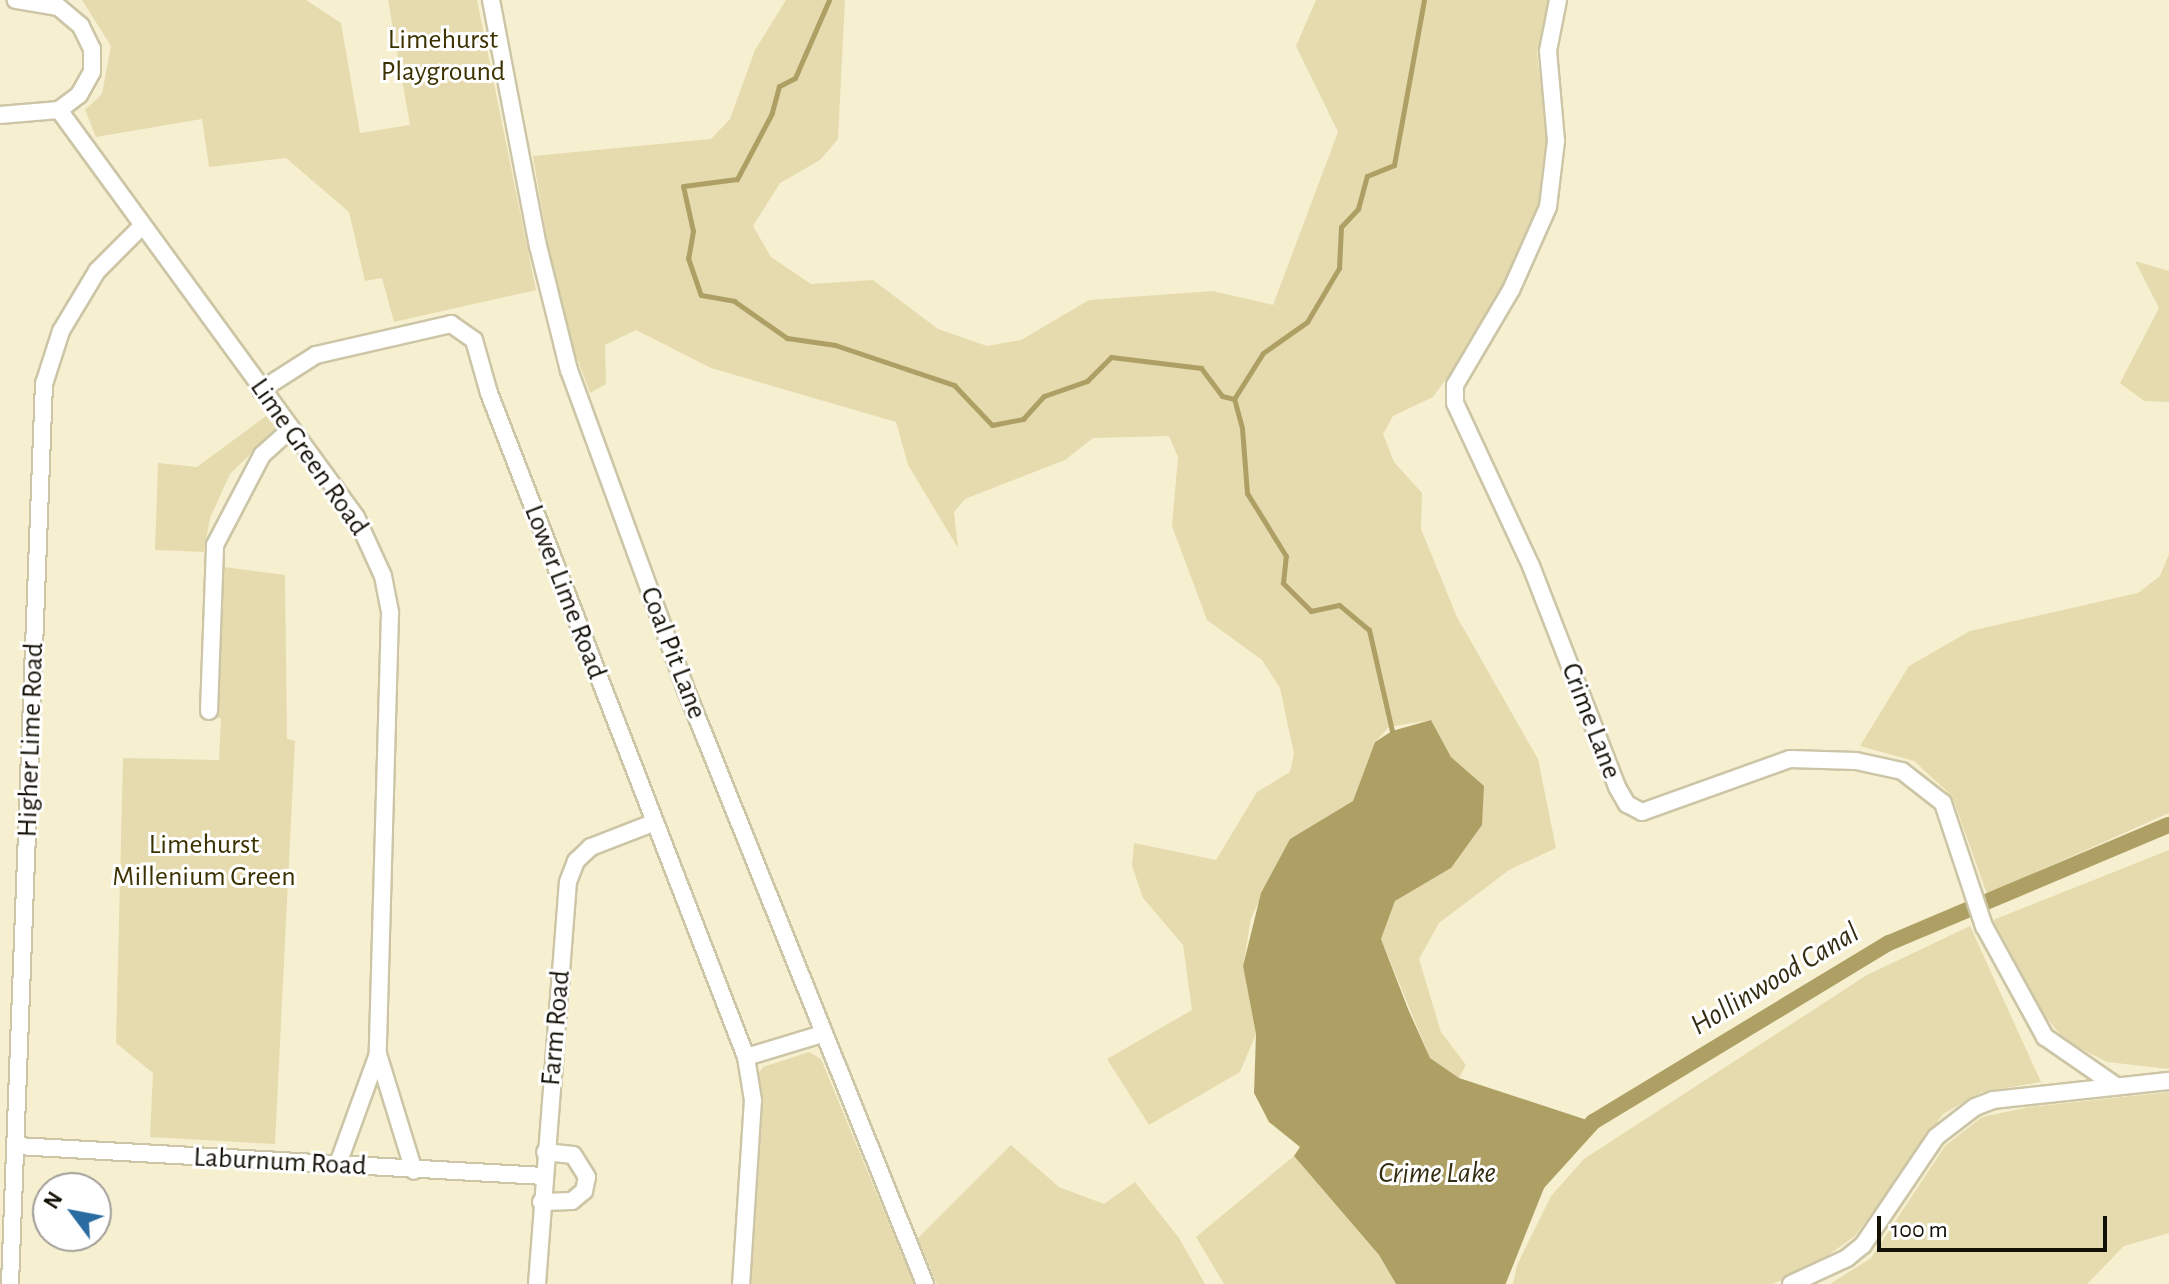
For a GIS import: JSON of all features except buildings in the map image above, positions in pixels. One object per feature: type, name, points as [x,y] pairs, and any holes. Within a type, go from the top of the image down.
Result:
[{"type":"street","points":[[0,115],[59,110],[79,95],[92,72],[92,49],[81,26],[59,3],[16,0]]},
{"type":"street","name":"Coal Pit Lane","points":[[491,0],[538,246],[569,370],[684,685],[925,1284]]},
{"type":"street","name":"Crime Lane","points":[[1558,0],[1548,51],[1556,141],[1548,207],[1511,290],[1455,385],[1455,403],[1531,566],[1617,787],[1627,804],[1642,812],[1790,759],[1856,761],[1902,771],[1943,803],[1984,926],[2045,1037],[2116,1086]]},
{"type":"street","name":"Lime Green Road","points":[[59,110],[141,227],[356,517],[383,576],[390,613],[378,1054],[338,1164]]},
{"type":"street","name":"Higher Lime Road","points":[[10,1284],[44,384],[61,331],[97,271],[141,227]]},
{"type":"street","name":"Lower Lime Road","points":[[261,390],[316,355],[451,324],[474,340],[489,393],[746,1057],[753,1100],[741,1284]]},
{"type":"street","points":[[209,711],[215,545],[262,455],[290,430]]},
{"type":"street","name":"Farm Road","points":[[537,1284],[568,882],[576,861],[591,847],[653,823]]},
{"type":"street","points":[[746,1057],[822,1034]]},
{"type":"street","name":"Lime Green Road","points":[[378,1054],[414,1171]]},
{"type":"street","points":[[1791,1284],[1847,1258],[1863,1245],[1914,1164],[1957,1118],[1993,1100],[2169,1081]]},
{"type":"street","name":"Laburnum Road","points":[[17,1146],[543,1176]]},
{"type":"street","points":[[541,1202],[572,1201],[584,1191],[587,1177],[573,1155],[545,1152]]},
{"type":"green space","name":"Limehurst Playground","points":[[82,0],[306,0],[341,23],[360,133],[410,125],[388,0],[477,0],[536,290],[394,322],[382,278],[365,281],[349,212],[286,158],[209,167],[202,119],[96,137],[85,110],[102,94],[111,46]]},
{"type":"green space","points":[[786,0],[845,0],[838,139],[820,160],[780,183],[753,226],[771,257],[811,284],[873,280],[938,329],[987,346],[1021,340],[1089,300],[1213,291],[1273,305],[1338,132],[1296,46],[1316,0],[1549,0],[1537,54],[1547,137],[1541,204],[1507,283],[1462,357],[1433,397],[1393,416],[1383,434],[1394,462],[1422,493],[1421,529],[1457,617],[1538,759],[1556,848],[1509,870],[1439,923],[1419,959],[1441,1032],[1466,1065],[1459,1078],[1430,1058],[1381,939],[1395,901],[1451,868],[1483,786],[1451,757],[1431,720],[1389,727],[1375,742],[1353,801],[1290,839],[1251,918],[1243,966],[1256,1034],[1240,1072],[1149,1125],[1107,1059],[1192,1010],[1183,945],[1143,898],[1132,866],[1134,843],[1216,860],[1257,792],[1290,772],[1294,754],[1280,688],[1262,660],[1207,620],[1172,526],[1178,457],[1169,436],[1093,438],[1065,460],[965,499],[954,512],[958,548],[908,465],[896,422],[711,368],[636,330],[605,345],[606,384],[590,393],[558,307],[533,156],[711,139],[730,119],[755,50]]},
{"type":"green space","points":[[2135,261],[2169,271],[2169,402],[2144,401],[2120,383],[2159,308]]},
{"type":"green space","points":[[266,416],[277,428],[230,474],[210,518],[204,552],[155,550],[158,463],[197,467]]},
{"type":"green space","points":[[2169,554],[2169,813],[1987,894],[1952,796],[1914,761],[1860,746],[1909,666],[1970,631],[2138,593],[2160,576]]},
{"type":"green space","name":"Limehurst Millenium Green","points":[[224,567],[285,575],[287,739],[295,741],[275,1144],[150,1137],[153,1073],[116,1043],[123,758],[219,760],[221,718],[213,717]]},
{"type":"green space","points":[[2169,850],[2169,1069],[2107,1062],[2066,1041],[2043,1014],[1993,920]]},
{"type":"green space","points":[[1970,926],[2041,1082],[1982,1092],[1943,1114],[1855,1236],[1809,1269],[1772,1284],[1513,1284],[1517,1265],[1551,1196],[1584,1159],[1867,975]]},
{"type":"green space","points":[[809,1052],[821,1059],[914,1284],[751,1284],[762,1121],[758,1074],[763,1067]]},
{"type":"green space","points":[[2169,1092],[2169,1233],[2124,1246],[2087,1284],[1830,1284],[1871,1258],[1945,1146],[1982,1117],[2029,1107]]},
{"type":"green space","points":[[1011,1145],[1059,1187],[1104,1204],[1135,1182],[1179,1238],[1205,1284],[937,1284],[918,1238]]},
{"type":"green space","points":[[1294,1156],[1379,1255],[1396,1284],[1224,1284],[1196,1237]]},
{"type":"water","name":"Crime Lake","points":[[1431,720],[1451,757],[1484,786],[1482,825],[1451,868],[1395,901],[1381,939],[1408,1009],[1430,1058],[1459,1078],[1593,1122],[1537,1184],[1497,1284],[1396,1284],[1379,1255],[1294,1156],[1300,1147],[1269,1122],[1254,1093],[1256,1034],[1243,966],[1261,893],[1290,839],[1353,801],[1375,742],[1392,731]]},
{"type":"waterway","points":[[829,0],[795,78],[779,86],[772,113],[737,179],[683,186],[693,231],[688,258],[701,295],[734,301],[787,338],[835,345],[954,385],[992,425],[1023,419],[1044,396],[1087,381],[1111,357],[1201,368],[1222,396],[1234,399]]},
{"type":"waterway","points":[[1392,731],[1369,630],[1339,605],[1311,611],[1283,583],[1286,556],[1247,493],[1242,428],[1234,399],[1263,353],[1307,322],[1339,268],[1341,227],[1358,209],[1367,176],[1394,165],[1424,0]]},
{"type":"waterway","name":"Hollinwood Canal","points":[[1497,1284],[1537,1184],[1593,1122],[1889,943],[2169,825]]}]
